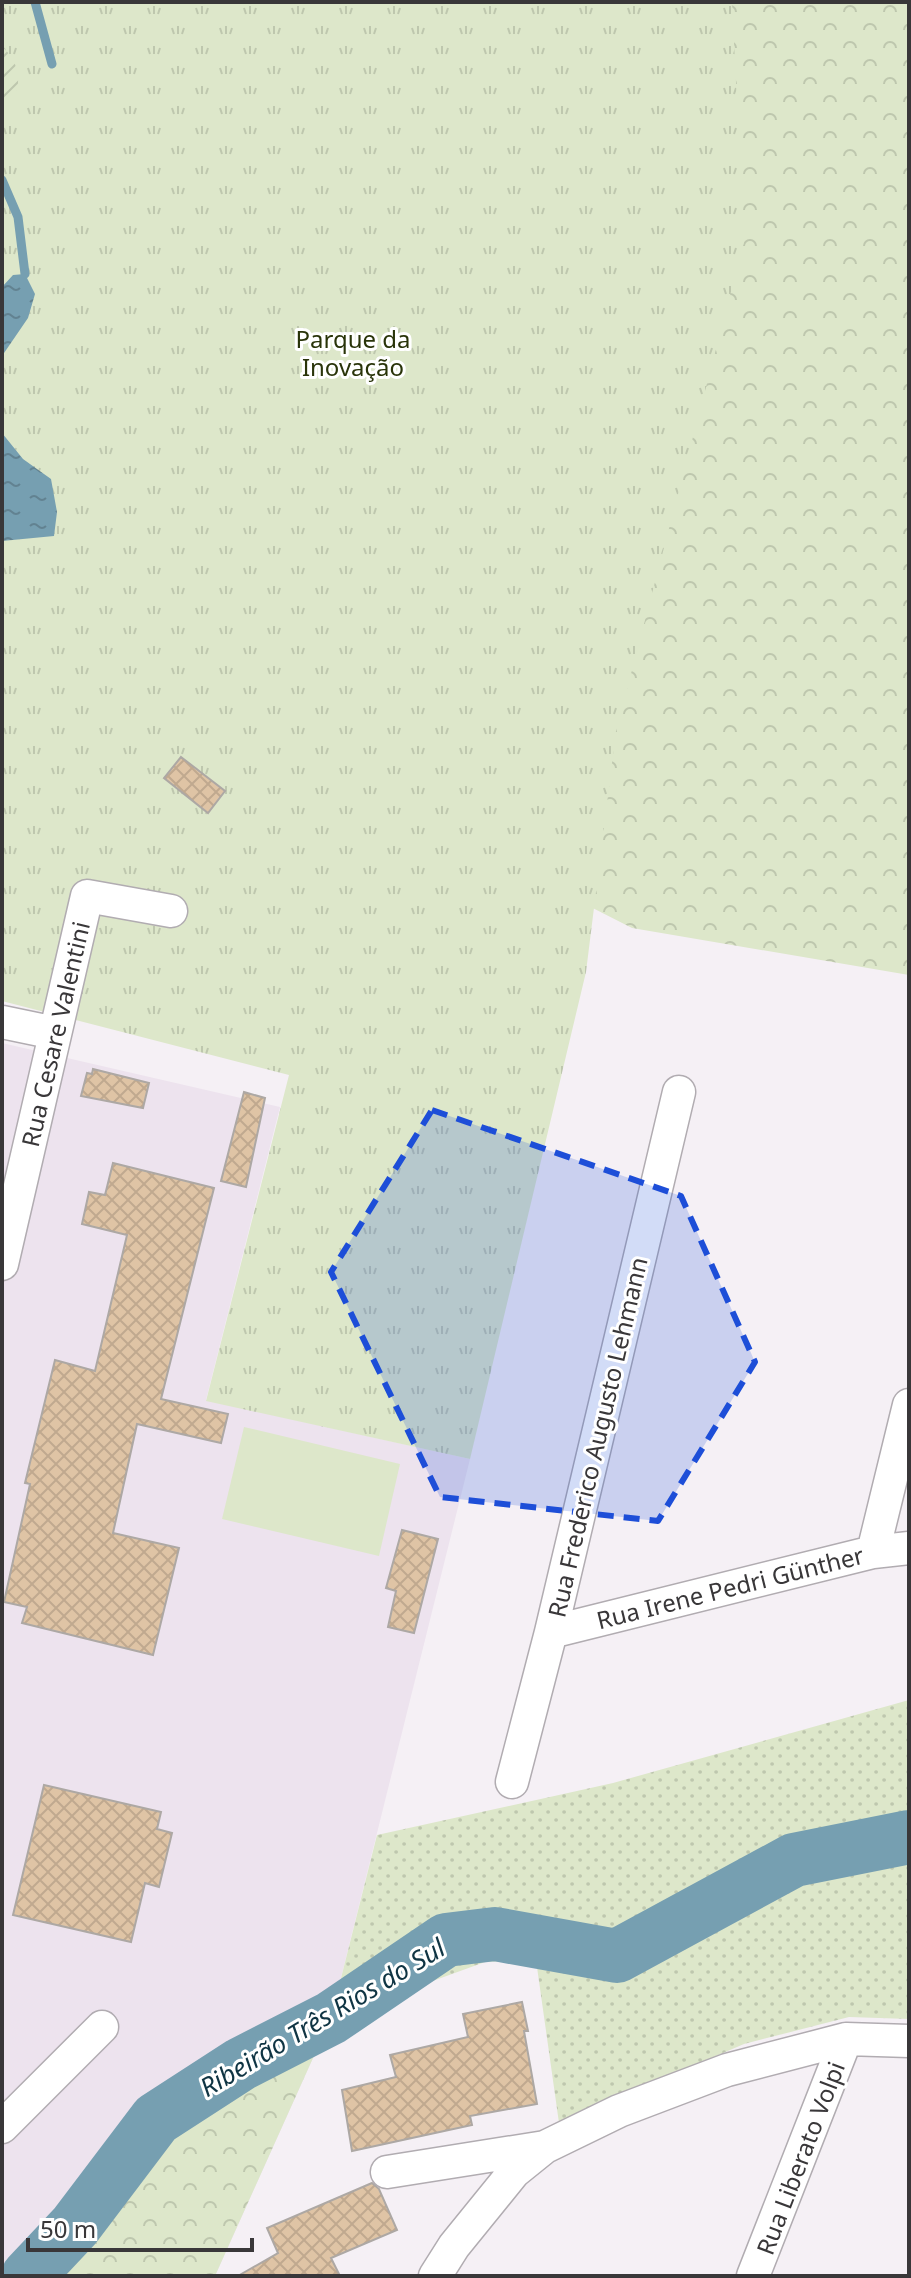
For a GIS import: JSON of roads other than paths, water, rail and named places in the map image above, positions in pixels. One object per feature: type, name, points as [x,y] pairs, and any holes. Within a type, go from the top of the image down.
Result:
[{"type":"street","name":"Rua Cesare Valentini","points":[[2,1264],[87,896],[171,911]]},
{"type":"street","points":[[2,1022],[55,1033]]},
{"type":"street","name":"Rua Frederico Augusto Lehmann","points":[[512,1782],[551,1632],[679,1092]]},
{"type":"street","points":[[873,1552],[909,1405]]},
{"type":"street","name":"Rua Irene Pedri Günther","points":[[551,1632],[873,1552],[909,1548]]},
{"type":"street","points":[[2,2127],[102,2027]]},
{"type":"street","points":[[435,2276],[454,2246],[514,2172],[545,2147],[619,2111],[727,2070],[846,2039],[909,2041]]},
{"type":"street","name":"Rua Liberato Volpi","points":[[753,2276],[846,2039]]},
{"type":"street","points":[[387,2172],[545,2147]]},
{"type":"water","points":[[25,274],[35,294],[28,318],[2,356],[2,287],[13,275]]},
{"type":"water","points":[[2,433],[23,459],[51,479],[57,512],[54,536],[2,541]]},
{"type":"waterway","points":[[35,2],[52,64]]},
{"type":"waterway","points":[[2,180],[18,217],[25,274]]},
{"type":"waterway","name":"Ribeirão Três Rios do Sul","points":[[28,2276],[75,2226],[156,2119],[241,2064],[331,2018],[446,1940],[495,1934],[617,1956],[794,1860],[909,1837]]},
{"type":"park label","name":"Parque da Inovação","points":[[353,352]]}]
